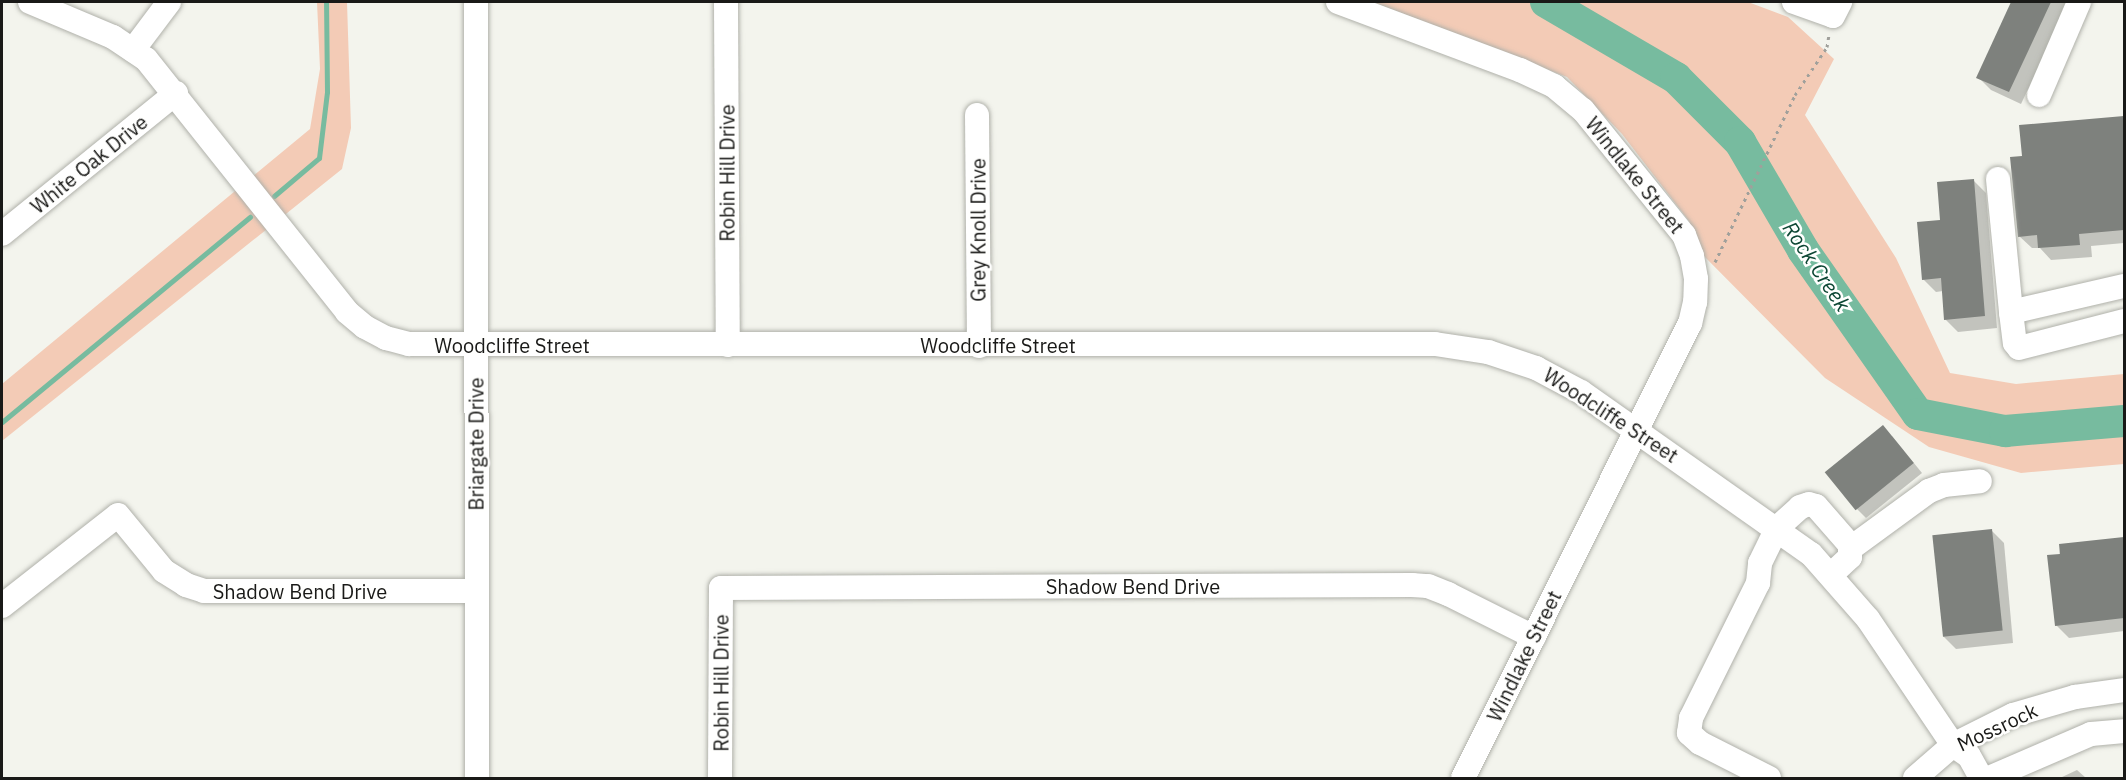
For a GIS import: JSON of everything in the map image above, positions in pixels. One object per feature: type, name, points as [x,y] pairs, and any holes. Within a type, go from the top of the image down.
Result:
[{"type":"street","name":"Woodcliffe Street","points":[[30,2],[113,37],[146,59],[176,93],[333,296],[365,327],[386,338],[409,344],[979,346],[1435,344],[1461,347],[1516,360],[1581,392],[1811,554],[1868,619],[1953,746],[1968,756],[1981,778]]},
{"type":"street","points":[[133,50],[169,2]]},
{"type":"street","name":"Briargate Drive","points":[[476,2],[477,778]]},
{"type":"street","name":"Robin Hill Drive","points":[[726,2],[728,345]]},
{"type":"street","name":"Windlake Street","points":[[1338,2],[1520,70],[1554,86],[1583,110],[1684,235],[1694,268],[1695,302],[1690,323],[1463,778]]},
{"type":"street","points":[[1794,2],[1836,9]]},
{"type":"street","points":[[2039,95],[2079,2]]},
{"type":"street","name":"White Oak Drive","points":[[2,234],[176,93]]},
{"type":"street","name":"Grey Knoll Drive","points":[[978,115],[979,346]]},
{"type":"street","points":[[1998,179],[2011,312],[2015,343],[2019,348],[2124,321]]},
{"type":"street","points":[[2011,312],[2124,286]]},
{"type":"street","points":[[1851,548],[1929,491],[1944,485],[1980,481]]},
{"type":"street","points":[[1769,778],[1700,743],[1689,733],[1691,718],[1758,583],[1760,563],[1777,528],[1800,507],[1813,505],[1846,538],[1851,548],[1850,557],[1831,575]]},
{"type":"street","name":"Shadow Bend Drive","points":[[2,606],[118,515],[164,571],[186,585],[204,591],[477,591]]},
{"type":"street","name":"Shadow Bend Drive","points":[[721,588],[1412,585],[1428,586],[1448,594],[1534,637]]},
{"type":"street","name":"Robin Hill Drive","points":[[720,778],[721,588]]},
{"type":"street","name":"Mossrock","points":[[1915,778],[1953,746],[2013,715],[2074,698],[2124,690]]},
{"type":"street","points":[[1989,778],[2091,734],[2124,731]]},
{"type":"path","points":[[1722,246],[1795,95],[1827,47],[1836,9]]},
{"type":"shaded area","points":[[317,2],[347,2],[351,128],[342,169],[2,441],[2,384],[310,129],[320,69]]},
{"type":"shaded area","points":[[1373,2],[1748,2],[1788,17],[1834,59],[1805,115],[1896,258],[1950,373],[2016,384],[2124,374],[2124,464],[2021,473],[1929,447],[1825,378],[1699,251],[1689,221],[1622,134],[1567,77]]},
{"type":"building","points":[[2011,2],[2051,2],[2009,92],[1976,78]]},
{"type":"building","points":[[2124,116],[2124,230],[2079,234],[2080,245],[2038,248],[2037,235],[2018,237],[2010,157],[2022,156],[2019,125]]},
{"type":"building","points":[[1974,179],[1985,316],[1944,320],[1941,278],[1922,280],[1917,222],[1940,220],[1937,182]]},
{"type":"building","points":[[1883,425],[1914,463],[1856,510],[1825,472]]},
{"type":"building","points":[[1992,529],[2003,630],[1943,637],[1932,535]]},
{"type":"building","points":[[2124,537],[2124,618],[2055,626],[2047,555],[2060,554],[2059,544]]},
{"type":"waterway","points":[[274,196],[319,158],[327,92],[326,2]]},
{"type":"waterway","name":"Rock Creek","points":[[1546,2],[1676,78],[1740,142],[1803,250],[1918,414],[2005,431],[2124,421]]},
{"type":"waterway","points":[[2,422],[250,217]]}]
